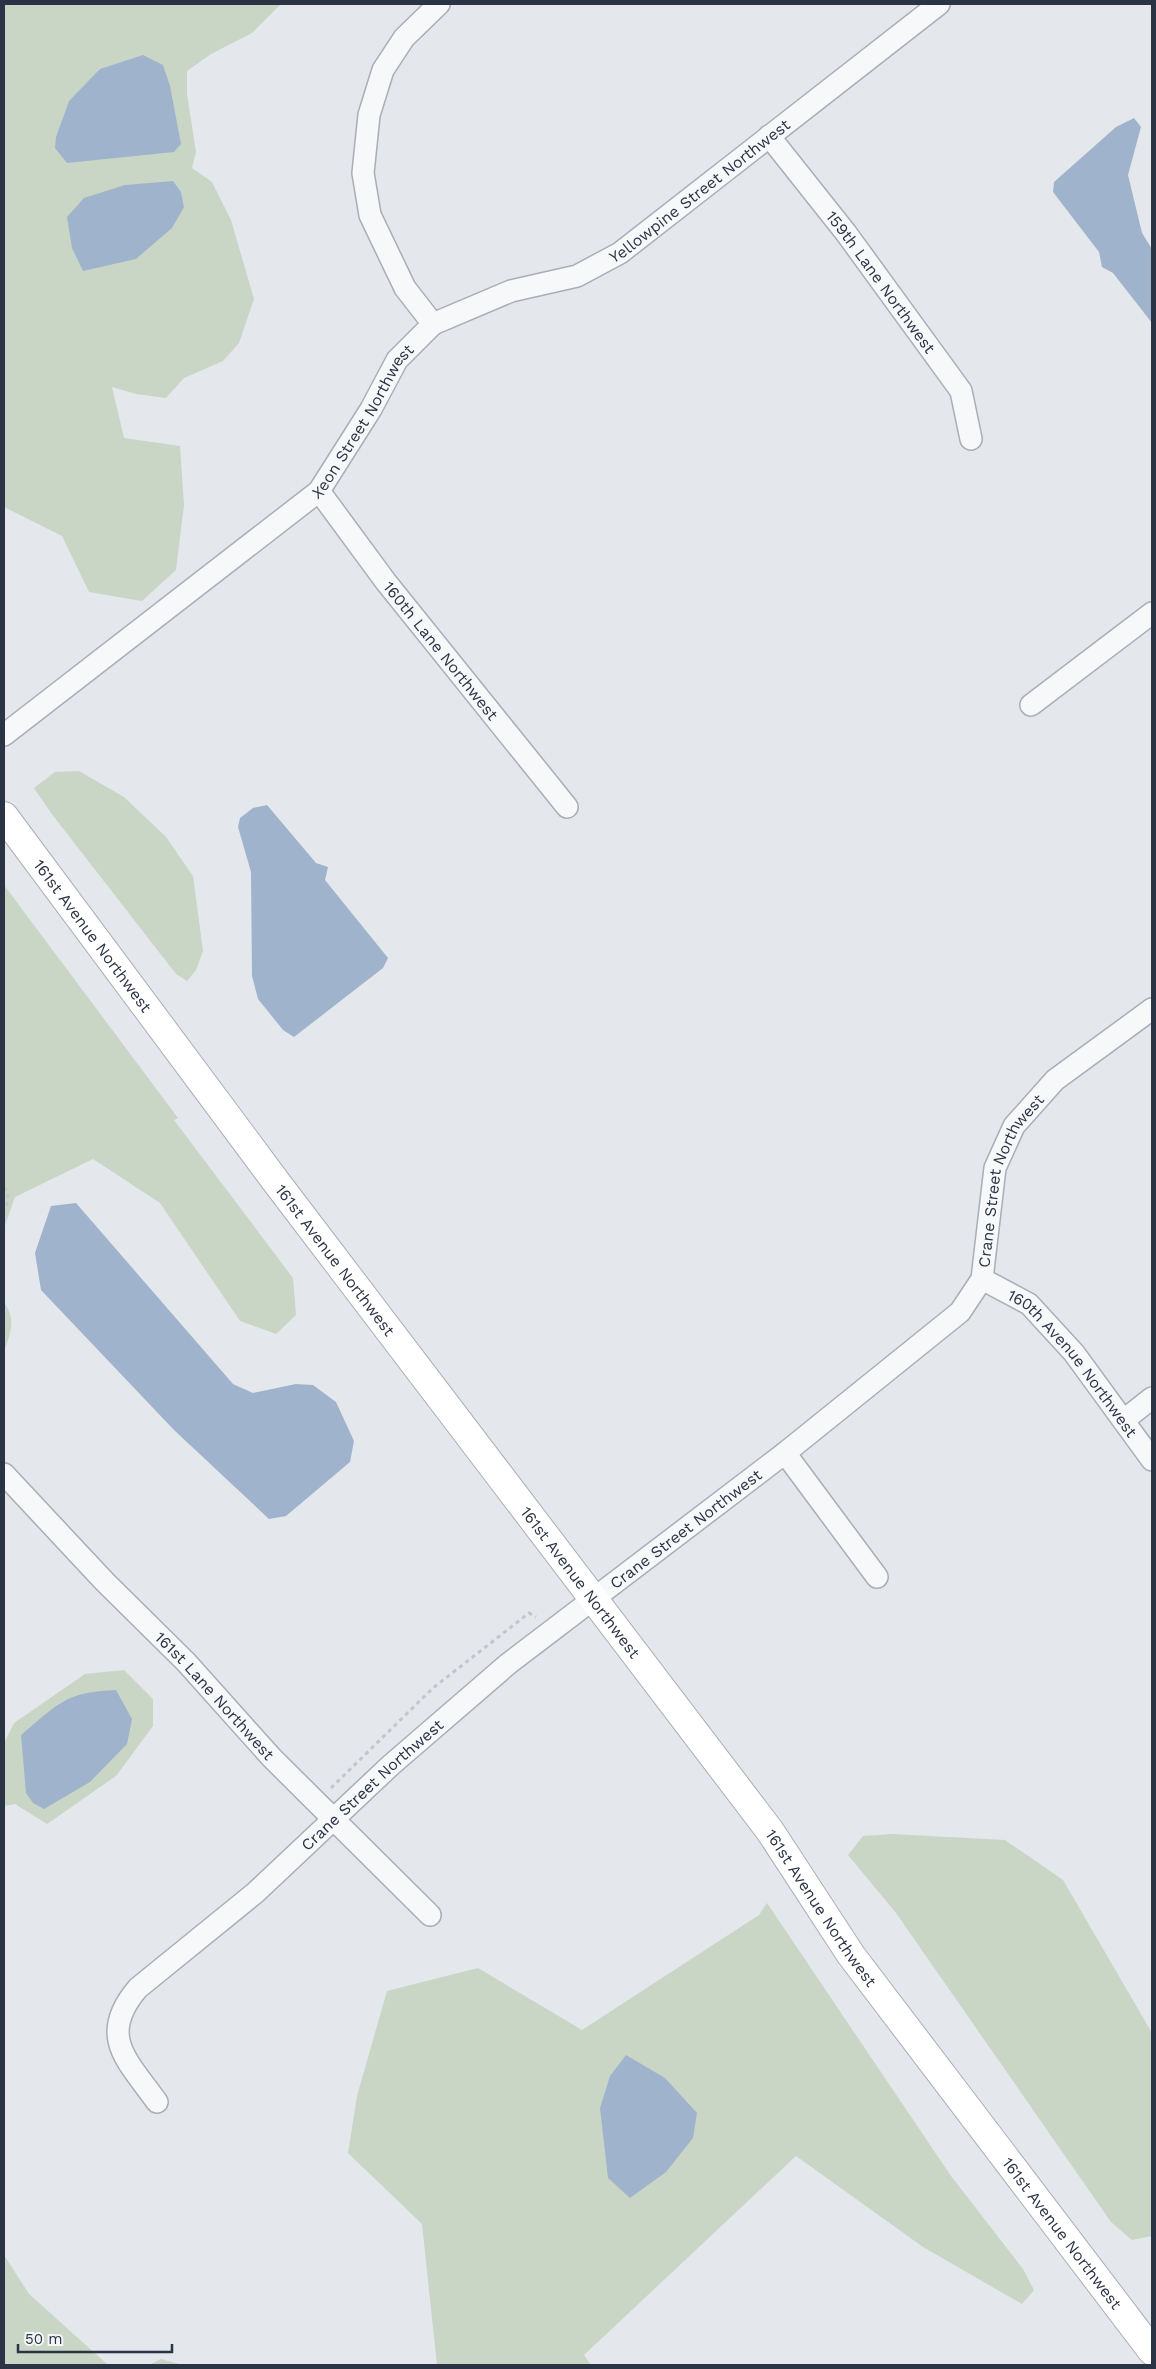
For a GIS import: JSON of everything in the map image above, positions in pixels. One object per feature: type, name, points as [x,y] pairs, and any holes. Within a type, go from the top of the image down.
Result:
[{"type":"main road","name":"161st Avenue Northwest","points":[[4,816],[277,1183],[770,1831],[851,1955],[1152,2351]]},
{"type":"street","points":[[433,324],[405,288],[370,215],[363,173],[369,115],[383,70],[404,38],[439,4]]},
{"type":"street","name":"Yellowpine Street Northwest","points":[[433,324],[511,291],[577,276],[611,258],[939,4]]},
{"type":"street","name":"159th Lane Northwest","points":[[769,136],[846,232],[961,391],[971,439]]},
{"type":"street","name":"Xeon Street Northwest","points":[[4,735],[319,491],[371,409],[397,360],[433,324]]},
{"type":"street","name":"160th Lane Northwest","points":[[319,491],[386,582],[567,806]]},
{"type":"street","points":[[1031,705],[1152,613]]},
{"type":"street","name":"Crane Street Northwest","points":[[158,2102],[125,2057],[119,2040],[118,2026],[124,2004],[138,1988],[254,1893],[440,1721],[554,1628],[785,1453],[960,1312],[982,1279],[995,1168],[1014,1126],[1055,1080],[1152,1009]]},
{"type":"street","name":"160th Avenue Northwest","points":[[982,1279],[1029,1304],[1074,1352],[1152,1460]]},
{"type":"street","points":[[1124,1420],[1152,1398]]},
{"type":"street","points":[[785,1453],[877,1577]]},
{"type":"street","name":"161st Lane Northwest","points":[[4,1474],[105,1582],[186,1662],[272,1758],[318,1801],[430,1914]]},
{"type":"path","points":[[4,1187],[8,1193],[9,1201],[4,1212]]},
{"type":"path","points":[[318,1801],[434,1688],[529,1612],[554,1628]]},
{"type":"green space","points":[[4,4],[281,4],[252,33],[211,54],[187,71],[187,94],[196,152],[192,168],[212,182],[231,220],[254,299],[239,343],[223,361],[184,378],[166,398],[136,394],[112,387],[124,438],[180,446],[184,505],[176,570],[142,601],[89,592],[62,536],[4,507]]},
{"type":"green space","points":[[79,771],[124,797],[166,837],[193,876],[203,951],[196,970],[187,981],[176,974],[51,813],[34,788],[55,772]]},
{"type":"green space","points":[[4,885],[178,1118],[174,1120],[293,1278],[296,1315],[276,1334],[240,1321],[160,1203],[93,1159],[15,1197],[4,1228]]},
{"type":"green space","points":[[4,1303],[10,1315],[11,1327],[4,1351]]},
{"type":"green space","points":[[124,1670],[153,1699],[153,1726],[116,1776],[47,1824],[15,1804],[4,1806],[4,1743],[14,1723],[85,1674]]},
{"type":"green space","points":[[892,1834],[1005,1840],[1063,1880],[1152,2033],[1152,2236],[1132,2240],[1111,2222],[896,1913],[848,1855],[863,1836]]},
{"type":"green space","points":[[767,1903],[951,2176],[1023,2269],[1034,2290],[1022,2304],[923,2247],[796,2156],[584,2355],[591,2365],[437,2365],[422,2224],[348,2153],[357,2096],[387,1991],[478,1968],[582,2030],[759,1915]]},
{"type":"green space","points":[[4,2255],[29,2294],[108,2365],[4,2365]]},
{"type":"green space","points":[[161,2359],[183,2365],[149,2365]]},
{"type":"water","points":[[143,55],[163,65],[170,86],[181,144],[174,152],[67,163],[55,148],[56,137],[69,101],[100,69]]},
{"type":"water","points":[[1134,118],[1141,127],[1128,175],[1142,233],[1152,249],[1152,323],[1113,273],[1102,267],[1099,252],[1053,192],[1054,182],[1116,127]]},
{"type":"water","points":[[173,181],[181,192],[184,207],[172,228],[136,259],[83,271],[72,248],[67,217],[84,198],[125,185]]},
{"type":"water","points":[[267,805],[316,863],[328,867],[325,880],[388,958],[383,968],[294,1037],[283,1030],[258,999],[252,976],[251,872],[238,827],[240,818],[253,808]]},
{"type":"water","points":[[76,1203],[233,1384],[253,1393],[296,1384],[313,1385],[336,1402],[354,1441],[350,1462],[286,1516],[269,1519],[174,1430],[41,1290],[35,1253],[51,1206]]},
{"type":"water","points":[[116,1690],[132,1719],[127,1744],[90,1782],[44,1809],[33,1803],[26,1793],[21,1735],[44,1715],[73,1697],[99,1691]]},
{"type":"water","points":[[626,2055],[665,2078],[697,2113],[693,2138],[666,2172],[630,2198],[608,2178],[600,2108],[610,2076]]}]
